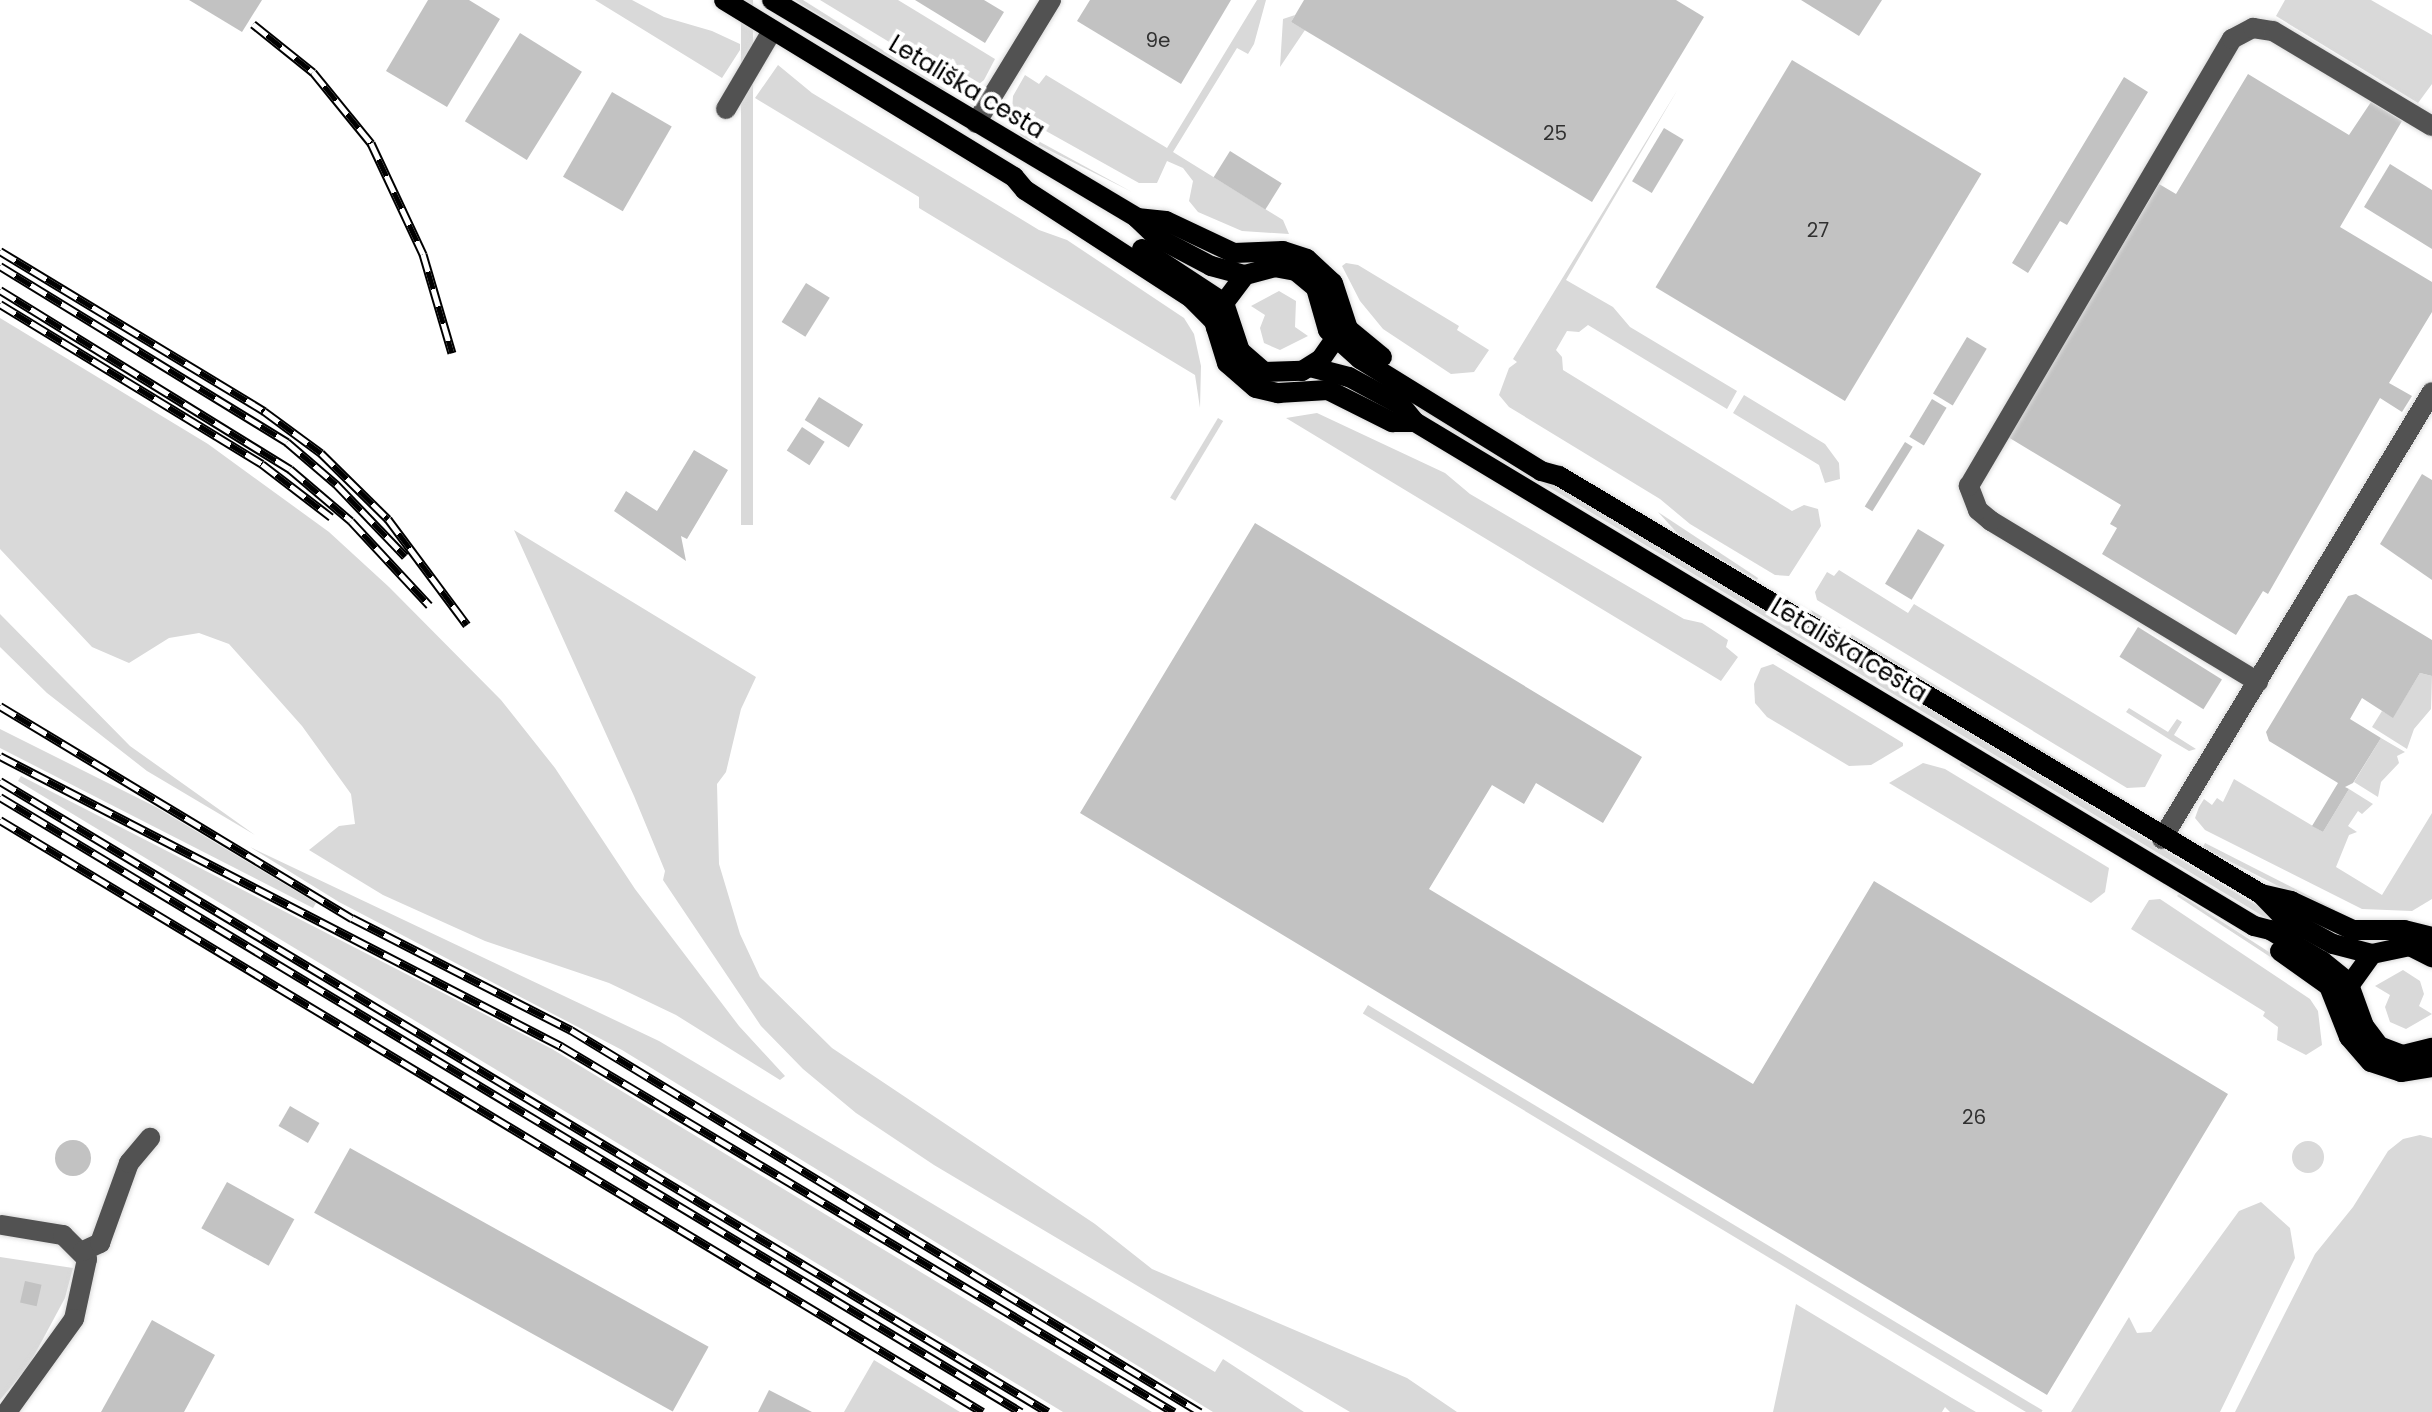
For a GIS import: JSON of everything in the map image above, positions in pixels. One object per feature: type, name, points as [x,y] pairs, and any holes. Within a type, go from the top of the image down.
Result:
[{"type":"main road","name":"Letališka cesta","points":[[772,0],[1137,218],[1158,238],[1211,266],[1245,275],[1274,267],[1304,275],[1316,288],[1335,339],[1541,471],[1559,476],[2162,839],[2261,894],[2291,901],[2353,930],[2424,936]]},
{"type":"main road","name":"Letališka cesta","points":[[724,2],[1014,177],[1025,190],[1191,298],[1216,328],[1227,363],[1256,388],[1278,393],[1328,390],[1392,422],[1415,422]]},
{"type":"main road","name":"Letališka cesta","points":[[1014,177],[1029,180],[1224,303],[1240,351],[1256,368],[1284,376],[1310,367],[1361,383],[1401,405],[1415,422],[2254,926],[2270,930],[2348,982]]},
{"type":"main road","name":"Letališka cesta","points":[[1137,218],[1166,221],[1234,253],[1283,251],[1307,259],[1333,283],[1342,317],[1368,347],[1547,461],[1559,476]]},
{"type":"main road","points":[[1216,328],[1224,303],[1245,275]]},
{"type":"main road","points":[[1310,367],[1335,339]]},
{"type":"main road","name":"Letališka cesta","points":[[2261,894],[2282,916],[2321,938],[2372,954],[2424,936]]},
{"type":"main road","name":"Letališka cesta","points":[[2254,926],[2264,941],[2323,980],[2341,1009],[2349,1037],[2371,1062],[2401,1072],[2432,1067]]},
{"type":"main road","name":"Letališka cesta","points":[[2424,936],[2432,957]]},
{"type":"main road","points":[[2341,1009],[2348,982],[2372,954]]},
{"type":"main road","points":[[2348,982],[2364,1026],[2379,1046],[2403,1055],[2432,1048]]},
{"type":"street","points":[[976,123],[1051,0]]},
{"type":"street","points":[[2258,682],[1991,521],[1978,510],[1969,486],[2232,39],[2253,28],[2273,31],[2432,126]]},
{"type":"street","points":[[726,109],[772,31]]},
{"type":"street","points":[[1335,339],[1342,317]]},
{"type":"street","points":[[2162,839],[2432,392]]},
{"type":"street","points":[[83,1251],[100,1243],[129,1163],[150,1138]]},
{"type":"street","points":[[2,1225],[63,1235],[83,1251],[85,1283],[74,1319],[7,1412]]},
{"type":"shaded area","points":[[595,0],[632,0],[664,17],[712,31],[740,44],[740,50],[722,78]]},
{"type":"shaded area","points":[[741,0],[753,0],[753,525],[741,525]]},
{"type":"shaded area","points":[[795,0],[803,0],[949,92],[935,86]]},
{"type":"shaded area","points":[[820,0],[898,0],[995,59],[984,80],[970,91]]},
{"type":"shaded area","points":[[1257,0],[1266,0],[1254,44],[1248,54],[1237,48],[1173,152],[1283,220],[1289,234],[1242,231],[1198,212],[1189,201],[1193,181],[1183,168],[1167,161],[1157,183],[1139,183],[1012,112],[1013,96],[1025,75],[1039,84],[1046,75],[1167,148]]},
{"type":"shaded area","points":[[2285,0],[2371,0],[2432,35],[2432,84],[2418,103],[2276,16]]},
{"type":"shaded area","points":[[1295,15],[1291,22],[1305,30],[1280,67],[1283,19]]},
{"type":"shaded area","points":[[778,65],[812,93],[1039,230],[1067,240],[1184,318],[1194,334],[1201,366],[1200,408],[1195,375],[919,208],[919,197],[755,98]]},
{"type":"shaded area","points":[[1678,89],[1566,280],[1613,307],[1630,327],[1737,391],[1727,409],[1588,325],[1579,332],[1567,331],[1556,350],[1562,357],[1563,370],[1792,511],[1804,505],[1818,509],[1821,526],[1789,576],[1775,575],[1690,524],[1660,499],[1509,407],[1499,395],[1509,368],[1517,362],[1513,359]]},
{"type":"shaded area","points":[[1018,130],[1132,192],[1021,136]]},
{"type":"shaded area","points":[[1346,263],[1358,265],[1459,326],[1457,330],[1489,350],[1474,372],[1451,374],[1383,329],[1360,301],[1342,266]]},
{"type":"shaded area","points":[[1279,291],[1296,301],[1295,327],[1308,336],[1280,350],[1264,343],[1260,328],[1265,315],[1251,306]]},
{"type":"shaded area","points":[[0,318],[208,444],[329,532],[389,587],[501,700],[555,768],[635,889],[739,1026],[785,1076],[780,1080],[676,1015],[609,983],[485,941],[383,895],[309,850],[339,826],[355,824],[351,794],[302,726],[229,644],[199,633],[169,638],[129,663],[92,647],[0,549]]},
{"type":"shaded area","points":[[1369,372],[2319,943],[2316,948],[1366,377]]},
{"type":"shaded area","points":[[1744,395],[1825,444],[1839,463],[1840,479],[1825,483],[1819,465],[1733,413]]},
{"type":"shaded area","points":[[1317,413],[1445,473],[1470,494],[1684,619],[1702,623],[1728,640],[1726,647],[1738,657],[1721,681],[1286,418]]},
{"type":"shaded area","points":[[1218,418],[1223,421],[1175,501],[1170,498]]},
{"type":"shaded area","points":[[1658,512],[1758,578],[1757,580],[1680,536]]},
{"type":"shaded area","points":[[514,530],[756,677],[741,709],[726,772],[717,784],[719,864],[740,934],[760,977],[832,1048],[1095,1224],[1152,1269],[1407,1378],[1457,1412],[1350,1412],[934,1165],[856,1113],[803,1069],[761,1026],[663,880],[665,871],[634,796]]},
{"type":"shaded area","points":[[1839,570],[1908,613],[1914,604],[2162,755],[2145,787],[2127,788],[1817,600],[1815,592],[1827,572],[1834,576]]},
{"type":"shaded area","points":[[1811,610],[2129,802],[2128,804],[1814,616]]},
{"type":"shaded area","points":[[0,614],[130,746],[255,835],[147,771],[47,693],[0,647]]},
{"type":"shaded area","points":[[1781,652],[1909,729],[1912,733],[1776,654]]},
{"type":"shaded area","points":[[1773,664],[1903,743],[1903,746],[1871,765],[1849,766],[1767,717],[1755,703],[1754,684],[1761,668]]},
{"type":"shaded area","points":[[2420,673],[2432,676],[2431,709],[2414,729],[2407,749],[2372,727],[2382,711],[2393,717]]},
{"type":"shaded area","points":[[2129,708],[2168,732],[2177,719],[2182,722],[2174,735],[2196,749],[2189,751],[2172,741],[2126,712]]},
{"type":"shaded area","points":[[0,729],[156,807],[316,903],[313,908],[0,748]]},
{"type":"shaded area","points":[[2381,738],[2405,752],[2397,756],[2399,763],[2381,782],[2378,797],[2354,782]]},
{"type":"shaded area","points":[[1961,762],[1975,768],[2110,853],[1960,765]]},
{"type":"shaded area","points":[[1923,763],[1945,769],[2109,868],[2105,892],[2091,903],[1889,783]]},
{"type":"shaded area","points":[[21,776],[552,1049],[1152,1412],[1063,1412],[18,781]]},
{"type":"shaded area","points":[[2234,779],[2323,832],[2349,789],[2373,804],[2362,814],[2358,811],[2348,826],[2357,832],[2349,835],[2336,867],[2382,895],[2432,813],[2432,899],[2412,911],[2362,909],[2205,830],[2195,818],[2199,807],[2204,799],[2212,805],[2217,798],[2223,802]]},
{"type":"shaded area","points":[[2205,843],[2335,909],[2333,914],[2203,847]]},
{"type":"shaded area","points":[[250,847],[659,1041],[1215,1372],[1223,1359],[1304,1412],[1213,1412],[622,1050],[339,902]]},
{"type":"shaded area","points":[[2179,894],[2297,970],[2295,973],[2177,896]]},
{"type":"shaded area","points":[[2160,899],[2310,999],[2318,1011],[2322,1045],[2306,1055],[2277,1040],[2278,1027],[2263,1016],[2265,1012],[2131,929],[2149,900]]},
{"type":"shaded area","points":[[2403,970],[2420,981],[2424,994],[2419,1006],[2432,1014],[2406,1029],[2390,1022],[2385,1007],[2390,995],[2375,986]]},
{"type":"shaded area","points":[[1368,1005],[2043,1410],[2026,1412],[1363,1014]]},
{"type":"shaded area","points":[[2420,1135],[2432,1138],[2432,1412],[2235,1412],[2315,1254],[2353,1207],[2388,1151],[2403,1139]]},
{"type":"shaded area","points":[[2308,1141],[2319,1146],[2324,1157],[2319,1168],[2308,1173],[2297,1168],[2292,1157],[2297,1146]]},
{"type":"shaded area","points":[[2261,1202],[2290,1228],[2295,1258],[2220,1412],[2071,1412],[2129,1317],[2137,1333],[2151,1332],[2239,1211]]},
{"type":"shaded area","points":[[0,1257],[73,1268],[65,1298],[29,1365],[0,1400]]},
{"type":"shaded area","points":[[1796,1304],[1976,1412],[1950,1412],[1945,1407],[1942,1412],[1773,1412]]},
{"type":"shaded area","points":[[874,1360],[960,1412],[844,1412]]},
{"type":"building","points":[[189,0],[262,0],[242,32]]},
{"type":"building","points":[[428,0],[469,0],[500,19],[447,107],[386,71]]},
{"type":"building","points":[[915,0],[984,0],[1004,12],[985,43]]},
{"type":"building","points":[[1090,0],[1231,0],[1181,84],[1077,21]]},
{"type":"building","points":[[1304,0],[1676,0],[1704,17],[1592,202],[1291,22]]},
{"type":"building","points":[[1801,0],[1882,0],[1859,36]]},
{"type":"building","points":[[520,33],[582,72],[527,160],[465,121]]},
{"type":"building","points":[[1792,60],[1981,174],[1845,401],[1656,287]]},
{"type":"building","points":[[2248,74],[2349,135],[2371,102],[2402,121],[2340,227],[2432,282],[2432,312],[2389,383],[2412,396],[2402,412],[2380,398],[2268,594],[2263,591],[2236,635],[2102,554],[2117,528],[2110,524],[2121,505],[2008,437],[2159,184],[2176,194]]},
{"type":"building","points":[[2124,77],[2148,92],[2067,225],[2060,221],[2028,273],[2012,263]]},
{"type":"building","points":[[612,92],[672,126],[623,211],[563,177]]},
{"type":"building","points":[[1664,128],[1684,140],[1652,193],[1632,181]]},
{"type":"building","points":[[1230,151],[1282,183],[1265,210],[1214,177]]},
{"type":"building","points":[[2390,164],[2432,190],[2432,249],[2364,207]]},
{"type":"building","points":[[806,283],[830,298],[805,337],[782,322]]},
{"type":"building","points":[[1967,337],[1987,349],[1953,405],[1933,394]]},
{"type":"building","points":[[819,397],[863,425],[849,447],[805,420]]},
{"type":"building","points":[[1932,399],[1947,408],[1924,445],[1909,437]]},
{"type":"building","points":[[802,427],[825,442],[809,465],[787,450]]},
{"type":"building","points":[[1905,442],[1913,447],[1872,511],[1865,506]]},
{"type":"building","points":[[694,450],[728,470],[687,539],[681,536],[686,561],[614,511],[626,491],[657,511]]},
{"type":"building","points":[[2422,474],[2432,480],[2432,580],[2380,544]]},
{"type":"building","points":[[1255,523],[1642,757],[1603,823],[1536,783],[1524,804],[1492,785],[1429,889],[1753,1084],[1874,881],[2228,1094],[2047,1395],[1080,813]]},
{"type":"building","points":[[1918,529],[1945,545],[1912,600],[1885,584]]},
{"type":"building","points":[[2356,594],[2432,640],[2432,676],[2420,673],[2393,718],[2362,698],[2350,719],[2381,738],[2353,783],[2345,787],[2349,789],[2323,832],[2312,826],[2338,783],[2269,741],[2266,732],[2348,596]]},
{"type":"building","points":[[2138,627],[2222,679],[2203,709],[2119,657]]},
{"type":"building","points":[[290,1106],[319,1123],[308,1143],[278,1126]]},
{"type":"building","points":[[73,1140],[86,1145],[91,1158],[86,1171],[73,1176],[60,1171],[55,1158],[60,1145]]},
{"type":"building","points":[[350,1148],[709,1347],[673,1411],[314,1213]]},
{"type":"building","points":[[227,1182],[294,1219],[269,1266],[201,1228]]},
{"type":"building","points":[[25,1281],[42,1285],[37,1306],[20,1302]]},
{"type":"building","points":[[152,1320],[215,1355],[184,1412],[101,1412]]},
{"type":"building","points":[[769,1390],[812,1412],[758,1412]]},
{"type":"railway","points":[[253,24],[313,72],[371,143],[423,254],[452,353]]},
{"type":"railway","points":[[0,251],[264,411],[321,453],[388,519],[467,625]]},
{"type":"railway","points":[[0,266],[287,442],[336,484],[405,556]]},
{"type":"railway","points":[[0,290],[290,469],[351,521],[429,605]]},
{"type":"railway","points":[[0,304],[262,464],[331,517]]},
{"type":"railway","points":[[0,706],[352,918],[571,1030],[1200,1412]]},
{"type":"railway","points":[[0,756],[561,1046],[1174,1412]]},
{"type":"railway","points":[[0,781],[1048,1412]]},
{"type":"railway","points":[[0,797],[1021,1412]]},
{"type":"railway","points":[[0,820],[983,1412]]}]
